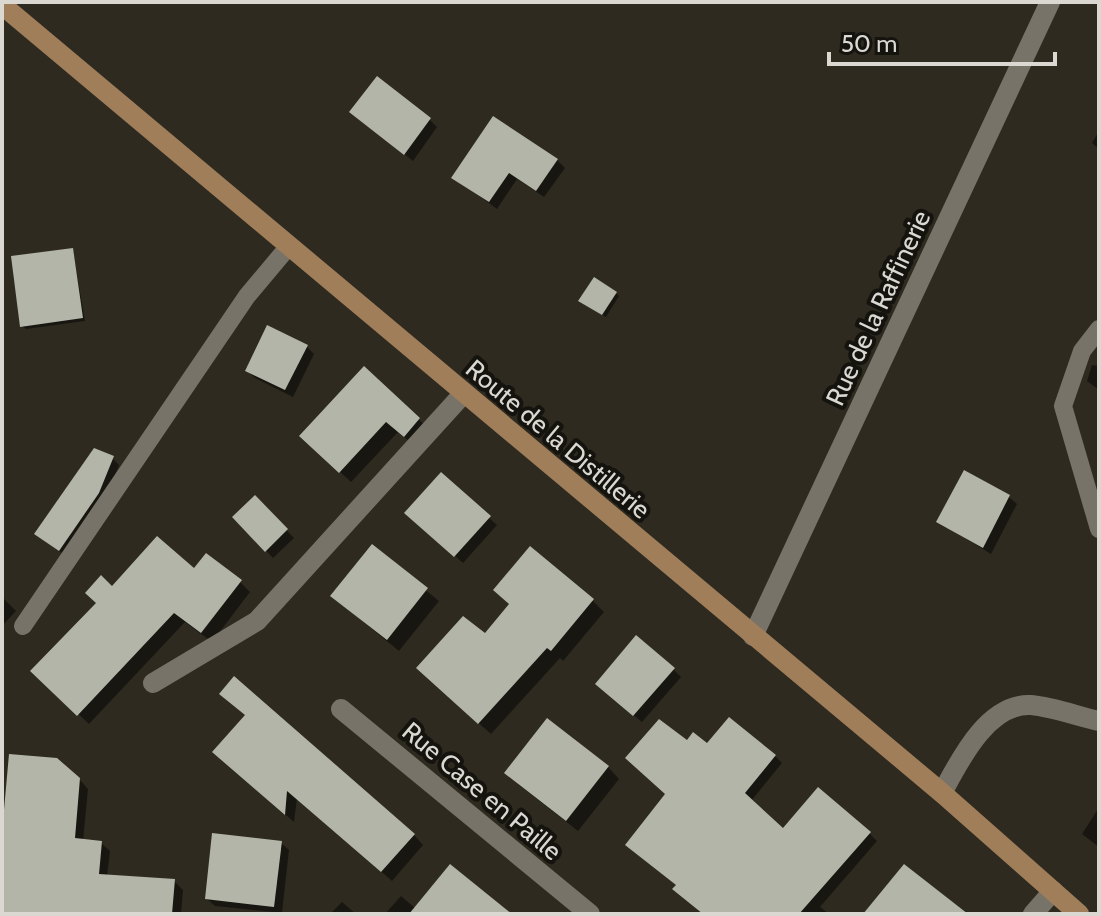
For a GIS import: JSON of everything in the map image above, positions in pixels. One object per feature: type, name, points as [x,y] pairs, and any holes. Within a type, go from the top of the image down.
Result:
[{"type":"street","name":"Rue de la Raffinerie","points":[[753,636],[1050,2]]},
{"type":"street","name":"Route de la Distillerie","points":[[2,5],[942,793],[1079,914]]},
{"type":"street","points":[[153,683],[257,621],[464,393]]},
{"type":"street","points":[[942,793],[973,738],[998,717],[1029,705],[1099,721]]},
{"type":"street","name":"Rue Case en Paille","points":[[341,709],[590,914]]},
{"type":"street","points":[[1033,914],[1053,891]]},
{"type":"lane","points":[[23,626],[247,296],[289,246]]},
{"type":"lane","points":[[1099,329],[1082,351],[1063,406],[1099,529]]},
{"type":"building","points":[[377,76],[431,118],[404,155],[349,112]]},
{"type":"building","points":[[493,116],[558,159],[536,191],[509,173],[489,202],[451,178]]},
{"type":"building","points":[[73,248],[83,318],[20,327],[11,256]]},
{"type":"building","points":[[594,277],[617,292],[602,315],[578,301]]},
{"type":"building","points":[[267,325],[308,345],[285,390],[245,371]]},
{"type":"building","points":[[364,366],[420,418],[404,437],[386,422],[339,473],[299,436]]},
{"type":"building","points":[[94,448],[114,456],[99,493],[59,551],[34,534]]},
{"type":"building","points":[[964,470],[1010,495],[983,548],[936,522]]},
{"type":"building","points":[[441,472],[491,516],[454,557],[404,513]]},
{"type":"building","points":[[255,495],[288,529],[265,552],[232,517]]},
{"type":"building","points":[[157,536],[194,568],[206,553],[242,580],[201,633],[174,613],[77,716],[30,671],[96,603],[85,593],[101,575],[112,586]]},
{"type":"building","points":[[372,544],[428,588],[387,640],[330,596]]},
{"type":"building","points":[[530,546],[594,599],[551,651],[547,648],[478,724],[416,668],[463,616],[485,633],[509,604],[493,590]]},
{"type":"building","points":[[636,635],[675,668],[633,716],[595,684]]},
{"type":"building","points":[[234,676],[415,834],[381,872],[287,791],[285,815],[212,752],[245,715],[219,694]]},
{"type":"building","points":[[729,717],[776,755],[745,793],[783,828],[818,787],[871,832],[799,914],[703,914],[672,889],[676,885],[625,845],[665,794],[625,758],[659,719],[687,740],[693,732],[707,743]]},
{"type":"building","points":[[547,718],[609,766],[566,821],[504,773]]},
{"type":"building","points":[[9,754],[57,758],[80,778],[75,838],[102,841],[99,874],[175,879],[172,914],[2,914],[2,832]]},
{"type":"building","points":[[212,833],[282,841],[274,907],[205,899]]},
{"type":"building","points":[[450,864],[512,914],[409,914]]},
{"type":"building","points":[[904,864],[968,914],[863,914]]}]
